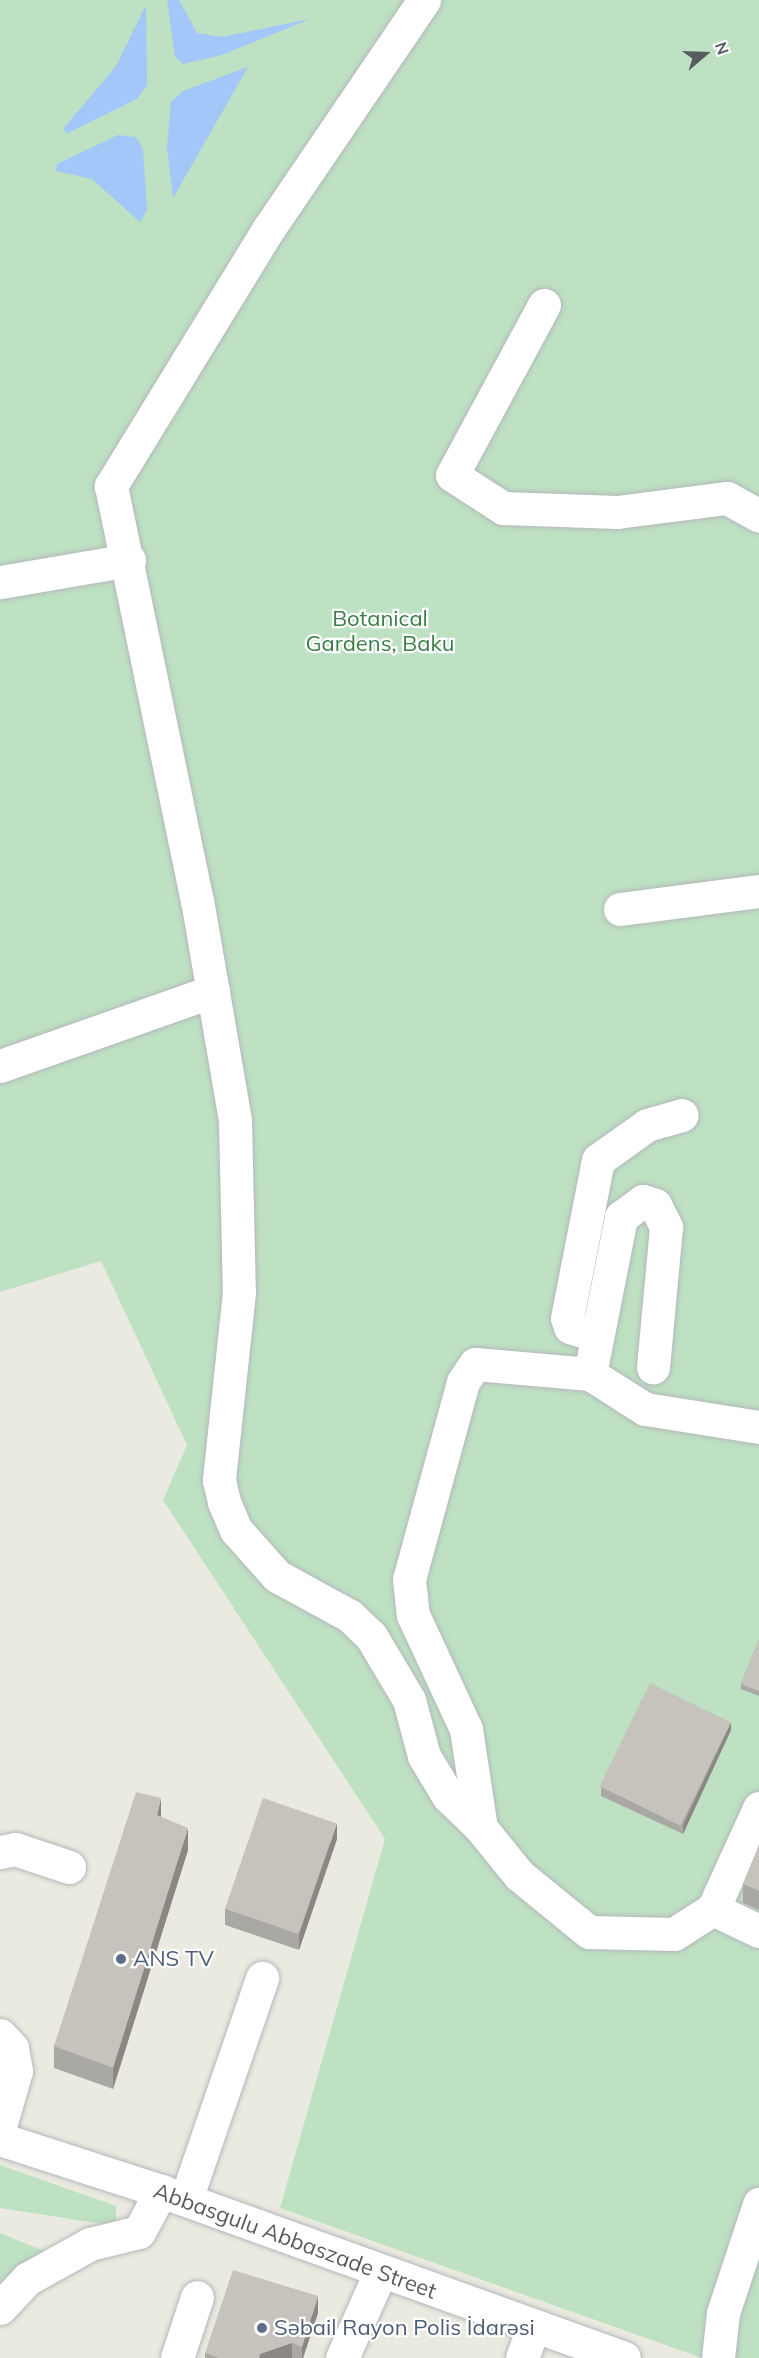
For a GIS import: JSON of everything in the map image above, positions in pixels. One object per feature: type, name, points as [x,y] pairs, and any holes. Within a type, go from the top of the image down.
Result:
[{"type":"street","points":[[424,0],[269,228],[111,486],[129,560],[213,991],[235,1121],[239,1292],[219,1480],[224,1502],[236,1530],[277,1575],[350,1617],[371,1636],[409,1700],[424,1756],[448,1796],[481,1828],[519,1875],[589,1932],[674,1934],[713,1909],[759,1808]]},
{"type":"street","points":[[544,304],[452,475],[503,508],[617,512],[727,498],[759,516]]},
{"type":"street","points":[[0,582],[129,560]]},
{"type":"street","points":[[620,909],[759,891]]},
{"type":"street","points":[[0,1066],[213,991]]},
{"type":"street","points":[[596,1335],[570,1327],[567,1318],[598,1160],[647,1125],[682,1115]]},
{"type":"street","points":[[590,1374],[621,1217],[643,1201],[655,1205],[666,1227],[652,1367]]},
{"type":"street","points":[[481,1828],[466,1729],[413,1615],[409,1579],[426,1507],[463,1382],[475,1364],[590,1374],[645,1409],[759,1427]]},
{"type":"street","points":[[0,1852],[15,1849],[69,1867]]},
{"type":"street","points":[[713,1909],[759,1932]]},
{"type":"street","points":[[0,2308],[27,2280],[90,2244],[139,2232],[173,2195],[262,1978]]},
{"type":"street","points":[[0,2034],[12,2048],[16,2071],[0,2126]]},
{"type":"street","name":"Abbasgulu Abbaszade Street","points":[[0,2139],[173,2195],[380,2273],[528,2343],[624,2358]]},
{"type":"street","points":[[718,2358],[723,2313],[759,2204]]},
{"type":"street","points":[[342,2358],[380,2273]]},
{"type":"street","points":[[177,2358],[197,2297]]},
{"type":"green space","name":"Botanical Gardens, Baku","points":[[0,0],[759,0],[759,2358],[702,2358],[280,2208],[385,1839],[163,1500],[187,1445],[101,1261],[0,1292]]},
{"type":"green space","points":[[0,2165],[116,2206],[116,2226],[0,2208]]},
{"type":"green space","points":[[0,2233],[44,2251],[0,2286]]},
{"type":"water","points":[[167,0],[179,0],[197,33],[222,37],[310,19],[222,55],[183,64],[175,57]]},
{"type":"water","points":[[146,5],[147,85],[137,99],[66,134],[64,128],[116,66]]},
{"type":"water","points":[[248,67],[173,198],[167,148],[171,102],[183,91]]},
{"type":"water","points":[[118,135],[136,137],[143,149],[147,210],[140,222],[92,179],[56,171],[57,164]]},
{"type":"building","points":[[759,1639],[759,1691],[741,1684]]},
{"type":"building","points":[[650,1683],[731,1722],[680,1826],[600,1786]]},
{"type":"building","name":"ANS TV","points":[[136,1792],[161,1798],[157,1815],[188,1828],[113,2068],[54,2046]]},
{"type":"building","points":[[263,1798],[337,1823],[299,1934],[225,1909]]},
{"type":"building","points":[[759,1845],[759,1891],[743,1884]]},
{"type":"building","points":[[233,2270],[318,2296],[302,2347],[292,2343],[260,2354],[259,2358],[219,2358],[205,2353]]},
{"type":"place","name":"ANS TV","points":[[121,1959]]},
{"type":"place","name":"Səbail Rayon Polis İdarəsi","points":[[262,2328]]}]
